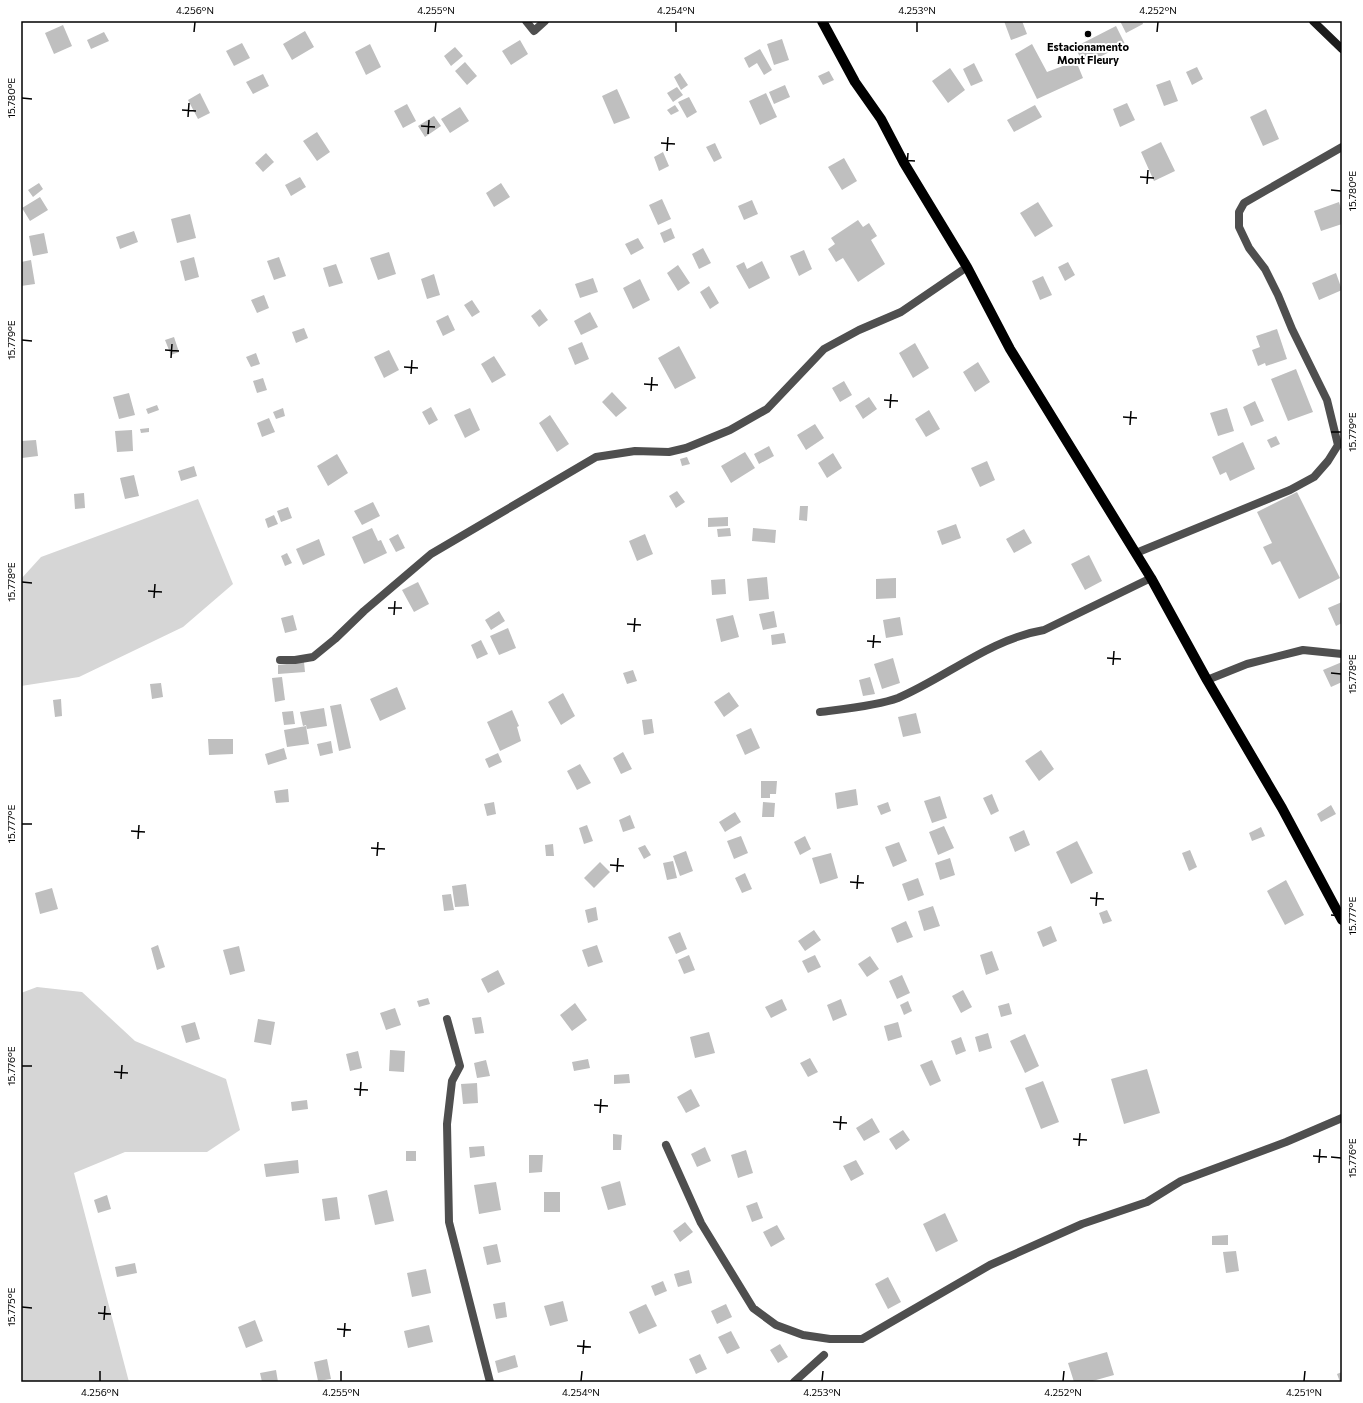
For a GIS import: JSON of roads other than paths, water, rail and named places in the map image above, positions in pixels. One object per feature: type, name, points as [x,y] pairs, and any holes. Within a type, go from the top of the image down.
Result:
[{"type":"main road","points":[[822,21],[855,82],[881,118],[904,163],[967,268],[1010,349],[1152,578],[1207,680],[1282,808],[1342,920]]},
{"type":"street","points":[[526,21],[534,31],[545,21]]},
{"type":"street","points":[[1313,21],[1342,48]]},
{"type":"street","points":[[1136,554],[1283,492],[1314,477],[1328,462],[1338,445],[1326,400],[1294,334],[1278,294],[1265,269],[1249,248],[1239,228],[1239,212],[1244,203],[1342,147]]},
{"type":"street","points":[[280,660],[295,660],[313,657],[431,554],[596,457],[635,451],[670,452],[686,448],[730,430],[767,409],[824,349],[859,330],[901,312],[967,268]]},
{"type":"street","points":[[820,712],[866,706],[896,698],[923,686],[1002,643],[1028,633],[1044,630],[1152,578]]},
{"type":"street","points":[[1207,680],[1247,664],[1304,650],[1342,654]]},
{"type":"street","points":[[447,1019],[460,1066],[452,1081],[447,1124],[448,1222],[490,1382]]},
{"type":"street","points":[[666,1145],[701,1223],[753,1308],[776,1325],[803,1335],[830,1339],[862,1339],[1004,1258],[1082,1224],[1147,1202],[1181,1181],[1286,1142],[1342,1118]]},
{"type":"street","points":[[794,1382],[824,1355]]},
{"type":"place","name":"Estacionamento Mont Fleury","points":[[1088,34]]}]
